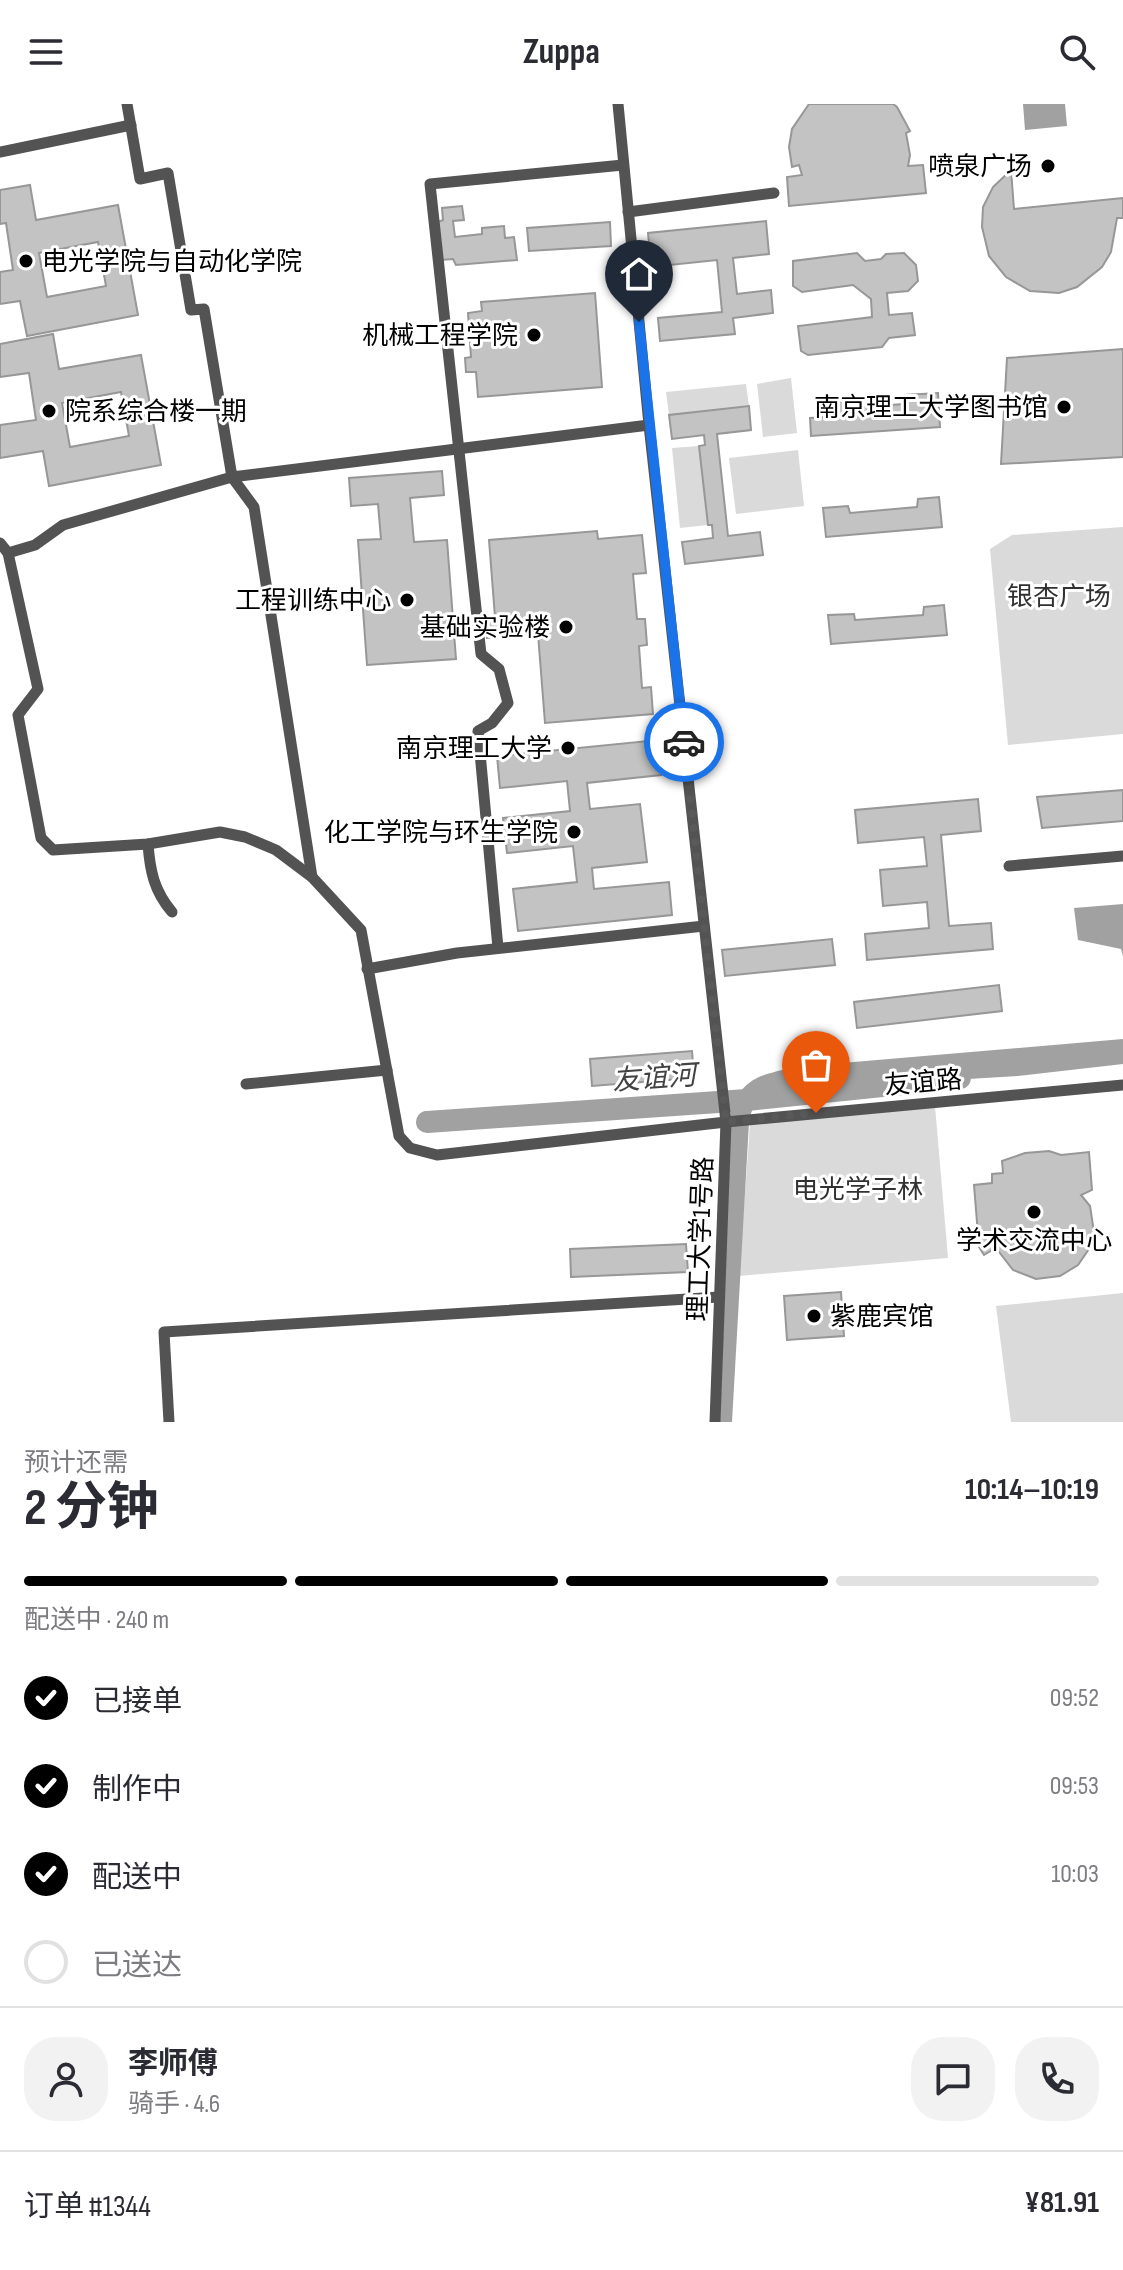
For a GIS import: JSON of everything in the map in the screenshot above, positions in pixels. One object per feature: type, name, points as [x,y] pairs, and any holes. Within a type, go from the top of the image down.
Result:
[{"type":"street","points":[[127,104],[140,179],[168,173],[191,310],[204,309],[232,477],[254,507],[312,877]]},
{"type":"street","name":"理工大学1号路","points":[[618,104],[649,425],[726,1122],[715,1422]]},
{"type":"street","points":[[0,152],[131,125]]},
{"type":"street","points":[[498,948],[478,731],[492,723],[508,703],[499,669],[481,654],[430,184],[623,165]]},
{"type":"street","points":[[628,212],[774,193]]},
{"type":"street","points":[[8,553],[35,545],[63,525],[232,477],[649,425]]},
{"type":"street","points":[[0,543],[8,553],[38,689],[18,715],[41,838],[53,850],[148,844],[220,832],[245,837],[276,850],[312,877],[361,930],[387,1070],[246,1084]]},
{"type":"street","points":[[148,844],[150,872],[160,897],[172,912]]},
{"type":"street","points":[[1009,866],[1123,856]]},
{"type":"street","points":[[367,969],[498,948],[704,926]]},
{"type":"street","name":"友谊路","points":[[387,1070],[399,1136],[410,1148],[437,1155],[752,1119],[1123,1085]]},
{"type":"street","points":[[169,1422],[164,1332],[719,1297]]},
{"type":"green space","points":[[791,378],[797,433],[763,437],[757,384]]},
{"type":"green space","points":[[746,384],[749,406],[669,415],[666,392]]},
{"type":"green space","points":[[699,446],[708,525],[680,528],[672,448]]},
{"type":"green space","points":[[798,450],[804,506],[736,514],[729,458]]},
{"type":"green space","name":"银杏广场","points":[[1123,527],[1123,734],[1008,745],[990,549],[1012,535]]},
{"type":"green space","name":"电光学子林","points":[[935,1106],[948,1258],[739,1276],[750,1124]]},
{"type":"green space","points":[[1123,1293],[1123,1422],[1011,1422],[996,1306]]},
{"type":"shaded area","points":[[1023,104],[1065,104],[1067,126],[1025,130]]},
{"type":"shaded area","points":[[1123,904],[1123,956],[1121,949],[1078,940],[1074,908]]},
{"type":"shaded area","points":[[1123,1039],[1123,1064],[1018,1076],[785,1090],[756,1103],[749,1122],[732,1422],[720,1422],[731,1108],[749,1083],[764,1075],[795,1067]]},
{"type":"building","points":[[809,104],[893,104],[897,107],[910,131],[906,133],[910,155],[908,166],[923,165],[926,193],[789,206],[787,177],[802,175],[799,165],[792,167],[789,147],[792,129]]},
{"type":"building","points":[[1011,170],[1014,209],[1123,198],[1123,218],[1117,218],[1111,252],[1102,267],[1077,287],[1059,293],[1030,291],[1006,277],[989,256],[982,227],[983,207],[993,187]]},
{"type":"building","name":"电光学院与自动化学院","points":[[30,185],[36,220],[118,205],[138,315],[27,336],[20,301],[0,304],[0,272],[13,270],[6,223],[0,224],[0,190]],"holes":[[[98,242],[106,286],[47,297],[39,253]]]},
{"type":"building","points":[[462,206],[464,220],[453,221],[455,237],[482,234],[482,228],[504,226],[505,238],[514,237],[517,260],[456,265],[453,259],[441,260],[438,222],[443,220],[442,208]]},
{"type":"building","points":[[766,221],[769,254],[733,258],[737,294],[771,290],[773,313],[733,318],[735,334],[660,341],[658,318],[722,312],[717,260],[651,267],[648,233]]},
{"type":"building","points":[[610,222],[611,246],[529,251],[527,228]]},
{"type":"building","points":[[857,253],[865,261],[881,259],[886,254],[904,253],[916,265],[918,281],[908,291],[887,293],[889,315],[912,313],[915,335],[889,338],[882,347],[808,355],[801,351],[798,326],[872,317],[871,299],[853,285],[802,292],[793,286],[793,261]]},
{"type":"building","name":"机械工程学院","points":[[595,293],[602,387],[478,397],[476,372],[466,372],[465,358],[471,357],[468,313],[482,311],[481,302]]},
{"type":"building","name":"院系综合楼一期","points":[[53,334],[59,369],[141,355],[161,465],[49,486],[43,451],[0,458],[0,425],[36,420],[29,373],[0,377],[0,344]],"holes":[[[121,392],[129,436],[70,447],[62,403]]]},
{"type":"building","name":"南京理工大学图书馆","points":[[1123,349],[1123,457],[1001,464],[1007,358]]},
{"type":"building","points":[[938,393],[940,427],[811,436],[810,418],[828,417],[827,402],[846,401],[847,408],[904,404],[904,395]]},
{"type":"building","points":[[749,406],[751,430],[717,434],[728,536],[760,532],[763,555],[685,564],[682,542],[713,538],[712,525],[708,525],[699,446],[705,445],[704,435],[672,439],[669,415]]},
{"type":"building","name":"工程训练中心","points":[[442,471],[444,495],[410,498],[414,542],[447,540],[456,659],[367,665],[358,540],[381,539],[378,504],[351,506],[349,478]]},
{"type":"building","points":[[939,497],[942,527],[826,537],[823,508],[848,506],[850,513],[917,507],[918,499]]},
{"type":"building","name":"基础实验楼","points":[[597,531],[598,539],[642,535],[646,573],[633,574],[637,619],[645,619],[647,645],[639,646],[642,688],[651,687],[653,714],[545,723],[538,634],[487,638],[485,617],[495,617],[489,540]]},
{"type":"building","points":[[944,605],[947,635],[831,644],[828,615],[854,614],[855,620],[923,615],[924,607]]},
{"type":"building","name":"化工学院与环生学院","points":[[658,740],[661,775],[587,783],[590,809],[640,804],[647,862],[592,868],[594,889],[669,882],[672,915],[518,931],[513,889],[577,882],[573,846],[507,853],[503,818],[570,811],[567,781],[500,788],[497,756]]},
{"type":"building","points":[[1123,790],[1123,821],[1042,828],[1037,797]]},
{"type":"building","points":[[978,799],[981,831],[941,835],[949,926],[991,923],[993,949],[867,960],[865,934],[929,928],[927,902],[883,906],[880,870],[927,866],[924,837],[858,843],[855,810]]},
{"type":"building","points":[[832,939],[835,965],[725,976],[722,950]]},
{"type":"building","points":[[999,985],[1002,1011],[857,1028],[854,1002]]},
{"type":"building","points":[[692,1051],[694,1078],[592,1086],[590,1059]]},
{"type":"building","name":"学术交流中心","points":[[1049,1151],[1061,1155],[1089,1152],[1092,1190],[1081,1195],[1090,1206],[1094,1232],[1091,1246],[1078,1265],[1060,1276],[1036,1279],[1013,1270],[996,1248],[984,1255],[979,1247],[974,1185],[992,1183],[992,1174],[1003,1173],[1002,1161],[1025,1153]]},
{"type":"building","points":[[686,1244],[688,1272],[571,1277],[570,1249]]},
{"type":"building","name":"紫鹿宾馆","points":[[841,1292],[844,1336],[787,1340],[784,1296]]},
{"type":"waterway","name":"友谊河","points":[[427,1122],[747,1100],[960,1078]]},
{"type":"way so far","points":[[684,742],[726,1122],[816,1113]]},
{"type":"place","name":"喷泉广场","points":[[1048,166]]},
{"type":"place","name":"电光学院与自动化学院","points":[[26,261]]},
{"type":"place","name":"机械工程学院","points":[[534,335]]},
{"type":"place","name":"南京理工大学图书馆","points":[[1064,407]]},
{"type":"place","name":"院系综合楼一期","points":[[49,411]]},
{"type":"place","name":"工程训练中心","points":[[407,600]]},
{"type":"place","name":"基础实验楼","points":[[566,627]]},
{"type":"place","name":"南京理工大学","points":[[568,748]]},
{"type":"place","name":"化工学院与环生学院","points":[[574,832]]},
{"type":"place","name":"学术交流中心","points":[[1034,1212]]},
{"type":"place","name":"紫鹿宾馆","points":[[814,1316]]},
{"type":"route","points":[[639,322],[684,742]]}]
